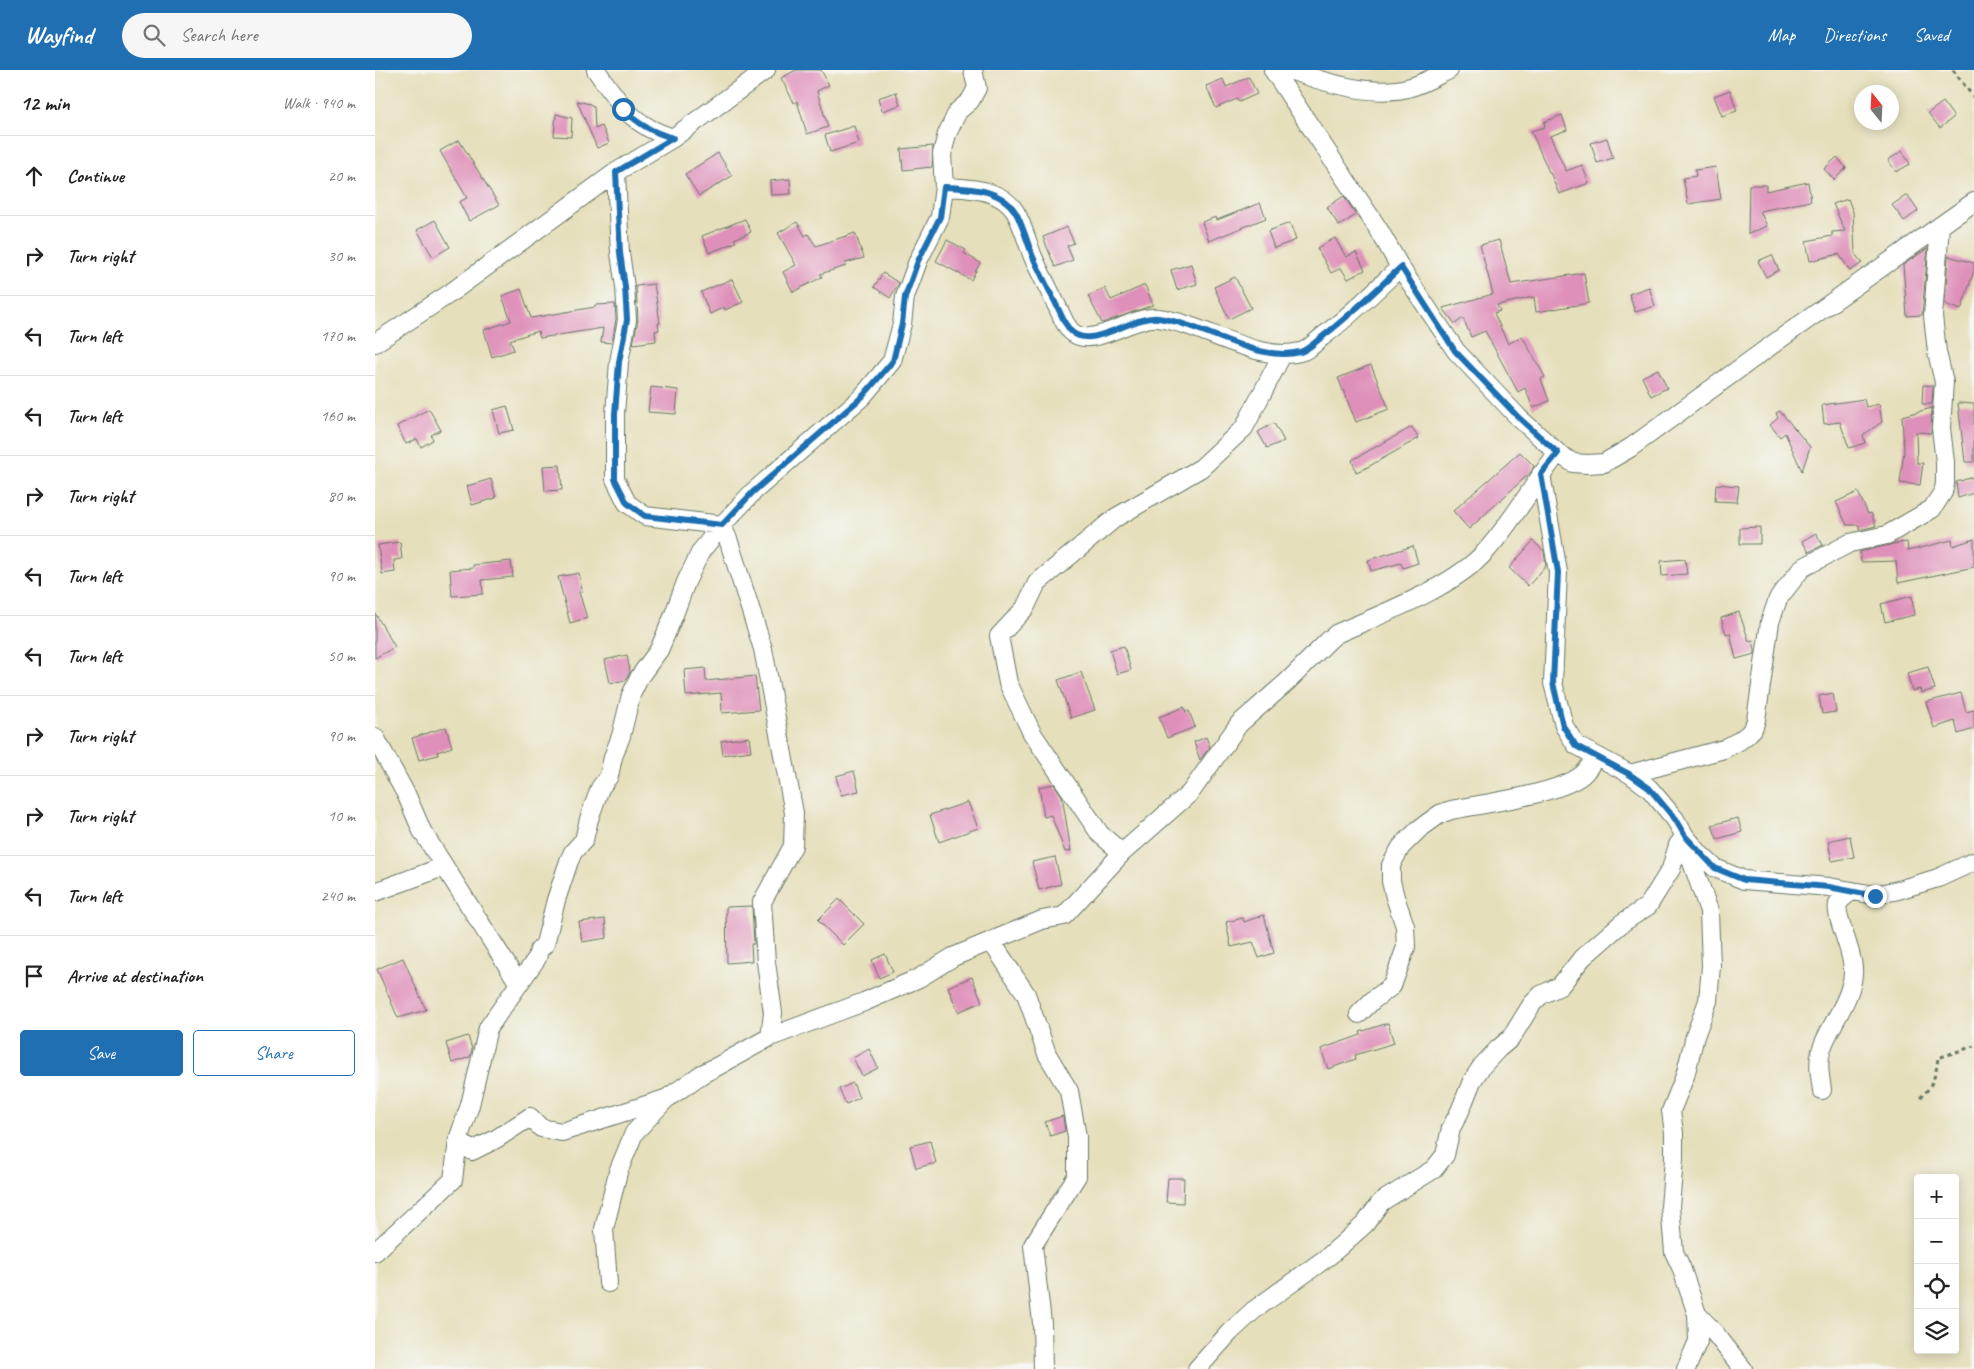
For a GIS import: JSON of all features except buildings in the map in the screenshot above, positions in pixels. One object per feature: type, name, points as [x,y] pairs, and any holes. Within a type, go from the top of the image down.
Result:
[{"type":"street","points":[[595,70],[623,109],[632,118],[655,133],[673,138]]},
{"type":"street","points":[[375,343],[449,294],[616,172],[673,138],[766,70]]},
{"type":"street","points":[[375,1252],[453,1180],[458,1140],[470,1105],[488,1028],[537,958],[539,950],[545,944],[556,900],[569,861],[573,852],[584,840],[600,788],[609,776],[631,695],[640,676],[659,650],[686,582],[701,551],[753,492],[862,397],[893,361],[902,324],[905,297],[918,261],[940,217],[944,187],[941,154],[947,134],[959,111],[970,100],[977,88],[973,70]]},
{"type":"street","points":[[1273,70],[1379,230],[1455,351],[1519,418],[1558,453],[1573,462],[1587,464],[1604,463],[1630,448],[1974,202]]},
{"type":"street","points":[[1289,70],[1327,83],[1363,89],[1386,90],[1413,86],[1449,70]]},
{"type":"street","points":[[616,172],[620,253],[627,320],[618,371],[615,414],[615,479],[627,503],[645,516],[722,525]]},
{"type":"street","points":[[944,187],[972,188],[989,192],[998,196],[1013,209],[1018,216],[1034,257],[1065,323],[1072,332],[1080,336],[1092,337],[1137,320],[1155,318],[1170,320],[1254,349],[1282,355],[1303,352],[1350,315],[1401,267]]},
{"type":"street","points":[[1629,774],[1724,748],[1747,735],[1753,729],[1756,720],[1770,622],[1778,599],[1802,568],[1850,543],[1887,535],[1932,509],[1939,501],[1945,484],[1941,428],[1944,382],[1937,352],[1933,316],[1940,226]]},
{"type":"street","points":[[1122,853],[1100,834],[1031,733],[1008,682],[999,636],[1025,608],[1037,583],[1115,518],[1201,468],[1244,428],[1282,355]]},
{"type":"street","points":[[608,1283],[604,1229],[618,1172],[635,1133],[666,1099],[702,1074],[770,1037],[864,1002],[919,978],[953,957],[991,940],[1042,920],[1064,916],[1122,853],[1190,793],[1239,724],[1287,682],[1336,634],[1387,612],[1449,580],[1485,552],[1558,453]]},
{"type":"street","points":[[1541,474],[1558,572],[1553,683],[1563,726],[1576,746],[1629,774],[1649,788],[1675,819],[1686,837],[1715,868],[1744,880],[1806,884],[1875,896],[1938,878],[1973,862]]},
{"type":"street","points":[[722,525],[742,579],[763,649],[795,812],[793,846],[762,902],[766,962],[773,1013],[770,1037]]},
{"type":"street","points":[[375,737],[407,796],[422,831],[443,867],[519,984]]},
{"type":"street","points":[[1359,1014],[1373,1000],[1392,986],[1405,946],[1405,926],[1391,881],[1391,865],[1401,846],[1419,829],[1440,814],[1451,810],[1551,790],[1576,780],[1584,774],[1595,756]]},
{"type":"street","points":[[1686,837],[1686,845],[1709,911],[1711,966],[1708,1001],[1695,1036],[1685,1076],[1671,1111],[1674,1132],[1674,1159],[1670,1207],[1674,1252],[1681,1266],[1697,1314],[1697,1341],[1687,1369]]},
{"type":"street","points":[[1197,1369],[1230,1332],[1254,1310],[1329,1256],[1365,1224],[1381,1202],[1434,1169],[1445,1155],[1451,1128],[1482,1066],[1511,1038],[1532,1004],[1541,994],[1560,986],[1581,958],[1622,923],[1649,906],[1671,869],[1678,845],[1686,837]]},
{"type":"street","points":[[375,892],[443,867]]},
{"type":"street","points":[[1822,1090],[1819,1064],[1822,1048],[1841,1013],[1853,975],[1852,954],[1838,912],[1840,901],[1852,891]]},
{"type":"street","points":[[991,940],[1026,994],[1047,1054],[1069,1091],[1077,1137],[1077,1176],[1033,1245],[1042,1323],[1043,1369]]},
{"type":"street","points":[[458,1140],[472,1151],[496,1139],[530,1117],[541,1128],[562,1132],[666,1099]]},
{"type":"street","points":[[1697,1314],[1743,1369]]},
{"type":"path","points":[[1953,70],[1974,98]]},
{"type":"path","points":[[1920,1098],[1929,1090],[1936,1077],[1938,1058],[1974,1046]]},
{"type":"route","points":[[623,109],[632,118],[655,133],[673,138],[616,172],[620,253],[627,320],[619,362],[615,414],[615,479],[627,503],[645,516],[722,525],[753,492],[862,397],[893,361],[902,324],[905,297],[918,261],[940,217],[944,187],[972,188],[989,192],[998,196],[1013,209],[1018,216],[1034,257],[1065,323],[1072,332],[1080,336],[1092,337],[1137,320],[1155,318],[1170,320],[1254,349],[1282,355],[1303,352],[1350,315],[1401,267],[1455,351],[1519,418],[1558,453],[1541,474],[1558,572],[1553,683],[1563,726],[1576,746],[1629,774],[1649,788],[1675,819],[1685,836],[1715,868],[1744,880],[1779,884],[1806,884],[1875,896]]}]
